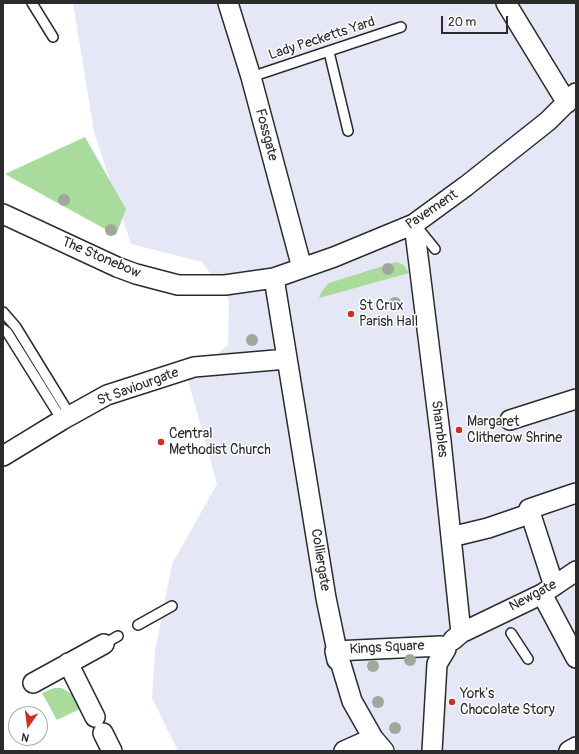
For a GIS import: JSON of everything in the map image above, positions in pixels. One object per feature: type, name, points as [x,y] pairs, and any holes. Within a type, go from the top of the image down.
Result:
[{"type":"street","name":"Fossgate","points":[[228,3],[251,77],[302,268]]},
{"type":"street","points":[[506,3],[573,101]]},
{"type":"street","name":"Pavement","points":[[274,278],[334,257],[414,224],[466,186],[573,101]]},
{"type":"street","name":"The Stonebow","points":[[3,214],[117,267],[136,274],[178,284],[225,285],[274,278]]},
{"type":"street","name":"Shambles","points":[[414,224],[461,633]]},
{"type":"street","name":"Colliergate","points":[[274,278],[326,598],[337,651],[352,701],[377,744]]},
{"type":"street","name":"St Saviourgate","points":[[3,456],[66,417],[107,395],[194,367],[287,359]]},
{"type":"street","points":[[510,420],[576,399]]},
{"type":"street","points":[[576,493],[529,509],[548,590],[576,658]]},
{"type":"street","points":[[451,537],[488,528],[529,514]]},
{"type":"street","name":"Newgate","points":[[444,648],[461,633],[548,590],[576,571]]},
{"type":"street","points":[[33,683],[111,640]]},
{"type":"street","name":"Kings Square","points":[[337,651],[442,646],[446,649],[438,664],[431,751]]},
{"type":"street","points":[[68,664],[112,751]]},
{"type":"street","points":[[344,751],[377,744]]},
{"type":"street","points":[[569,751],[576,747]]},
{"type":"lane","points":[[32,3],[53,37]]},
{"type":"lane","name":"Lady Pecketts Yard","points":[[251,77],[401,27]]},
{"type":"lane","points":[[329,52],[348,131]]},
{"type":"lane","points":[[414,224],[435,249]]},
{"type":"lane","points":[[3,312],[16,327],[66,417]]},
{"type":"lane","points":[[3,329],[7,332],[66,417]]},
{"type":"lane","points":[[138,625],[172,606]]},
{"type":"lane","points":[[511,633],[528,659]]},
{"type":"shaded area","points":[[73,3],[576,3],[576,751],[178,751],[152,698],[155,651],[172,564],[217,484],[188,380],[228,345],[229,299],[202,262],[131,244],[94,132]]},
{"type":"green space","points":[[85,137],[126,209],[116,235],[5,174]]},
{"type":"green space","points":[[396,262],[404,265],[409,273],[319,298],[322,291],[329,283]]},
{"type":"green space","points":[[54,688],[62,688],[72,694],[82,708],[57,720],[42,693]]},
{"type":"place","name":"St Crux Parish Hall","points":[[351,314]]},
{"type":"place","name":"Margaret Clitherow Shrine","points":[[459,430]]},
{"type":"place","name":"Central Methodist Church","points":[[161,442]]},
{"type":"place","name":"York's Chocolate Story","points":[[452,702]]}]
